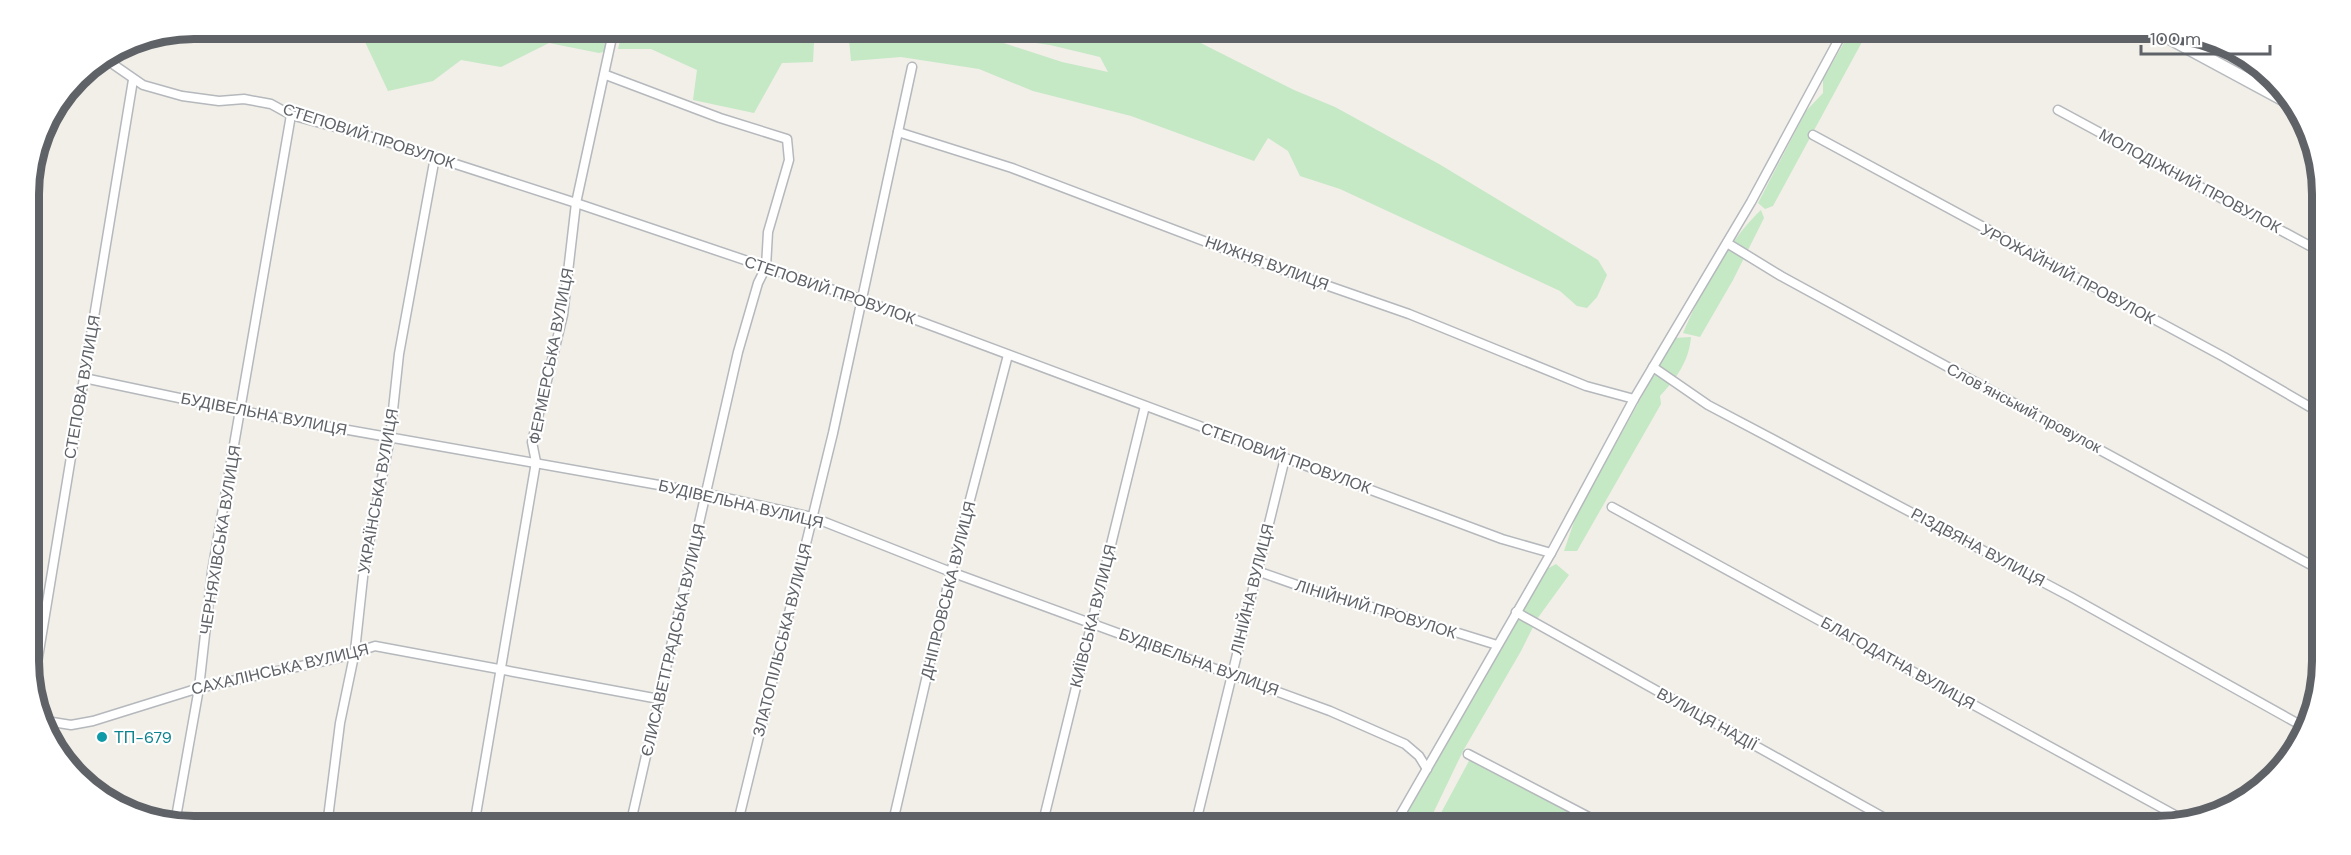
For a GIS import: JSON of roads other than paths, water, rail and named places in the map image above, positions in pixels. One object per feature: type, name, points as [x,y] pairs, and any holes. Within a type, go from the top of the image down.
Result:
[{"type":"street","name":"ФЕРМЕРСЬКА ВУЛИЦЯ","points":[[476,816],[536,462],[532,442],[562,315],[576,203],[593,115],[606,75],[612,39]]},
{"type":"street","points":[[1400,816],[1551,553],[1634,399],[1727,243],[1839,39]]},
{"type":"street","points":[[2173,40],[2276,95]]},
{"type":"street","name":"СТЕПОВИЙ ПРОВУЛОК","points":[[111,64],[133,80],[182,96],[219,101],[244,99],[271,104],[291,115],[435,157],[861,299],[1008,356],[1502,539],[1551,553]]},
{"type":"street","name":"ЗЛАТОПІЛЬСЬКА ВУЛИЦЯ","points":[[739,816],[833,433],[912,67]]},
{"type":"street","name":"ЄЛИСАВЕТГРАДСЬКА ВУЛИЦЯ","points":[[606,75],[720,118],[787,139],[789,160],[768,232],[766,267],[738,352],[704,493],[702,515],[632,816]]},
{"type":"street","name":"СТЕПОВА ВУЛИЦЯ","points":[[39,651],[133,80]]},
{"type":"street","name":"МОЛОДІЖНИЙ ПРОВУЛОК","points":[[2058,110],[2312,247]]},
{"type":"street","name":"ЧЕРНЯХІВСЬКА ВУЛИЦЯ","points":[[176,815],[199,688],[212,572],[242,411],[291,115]]},
{"type":"street","name":"НИЖНЯ ВУЛИЦЯ","points":[[898,132],[1023,172],[1251,259],[1409,314],[1586,386],[1634,399]]},
{"type":"street","name":"УРОЖАЙНИЙ ПРОВУЛОК","points":[[1814,135],[2223,357],[2312,408]]},
{"type":"street","name":"УКРАЇНСЬКА ВУЛИЦЯ","points":[[328,816],[366,557],[390,438],[399,354],[435,157]]},
{"type":"street","name":"Словʼянський провулок","points":[[1727,243],[1781,276],[2312,566]]},
{"type":"street","name":"ДНІПРОВСЬКА ВУЛИЦЯ","points":[[894,816],[951,572],[1008,356]]},
{"type":"street","name":"РІЗДВЯНА ВУЛИЦЯ","points":[[1653,367],[1708,405],[2071,597],[2298,724]]},
{"type":"street","name":"БУДІВЕЛЬНА ВУЛИЦЯ","points":[[84,378],[242,411],[704,493],[812,517],[951,572],[1330,711],[1405,744],[1419,756],[1426,769]]},
{"type":"street","name":"КИЇВСЬКА ВУЛИЦЯ","points":[[1043,816],[1145,406]]},
{"type":"street","name":"ЛІНІЙНА ВУЛИЦЯ","points":[[1197,816],[1285,458]]},
{"type":"street","name":"БЛАГОДАТНА ВУЛИЦЯ","points":[[1612,507],[2175,815]]},
{"type":"street","name":"ЛІНІЙНИЙ ПРОВУЛОК","points":[[1257,571],[1331,597],[1384,610],[1497,645]]},
{"type":"street","name":"ВУЛИЦЯ НАДІЇ","points":[[1516,612],[1881,816]]},
{"type":"street","name":"САХАЛІНСЬКА ВУЛИЦЯ","points":[[52,722],[72,725],[93,721],[199,688],[338,658],[375,646],[501,667],[659,699]]},
{"type":"street","points":[[1468,754],[1587,816]]},
{"type":"place","name":"ТП-679","points":[[102,737]]}]
